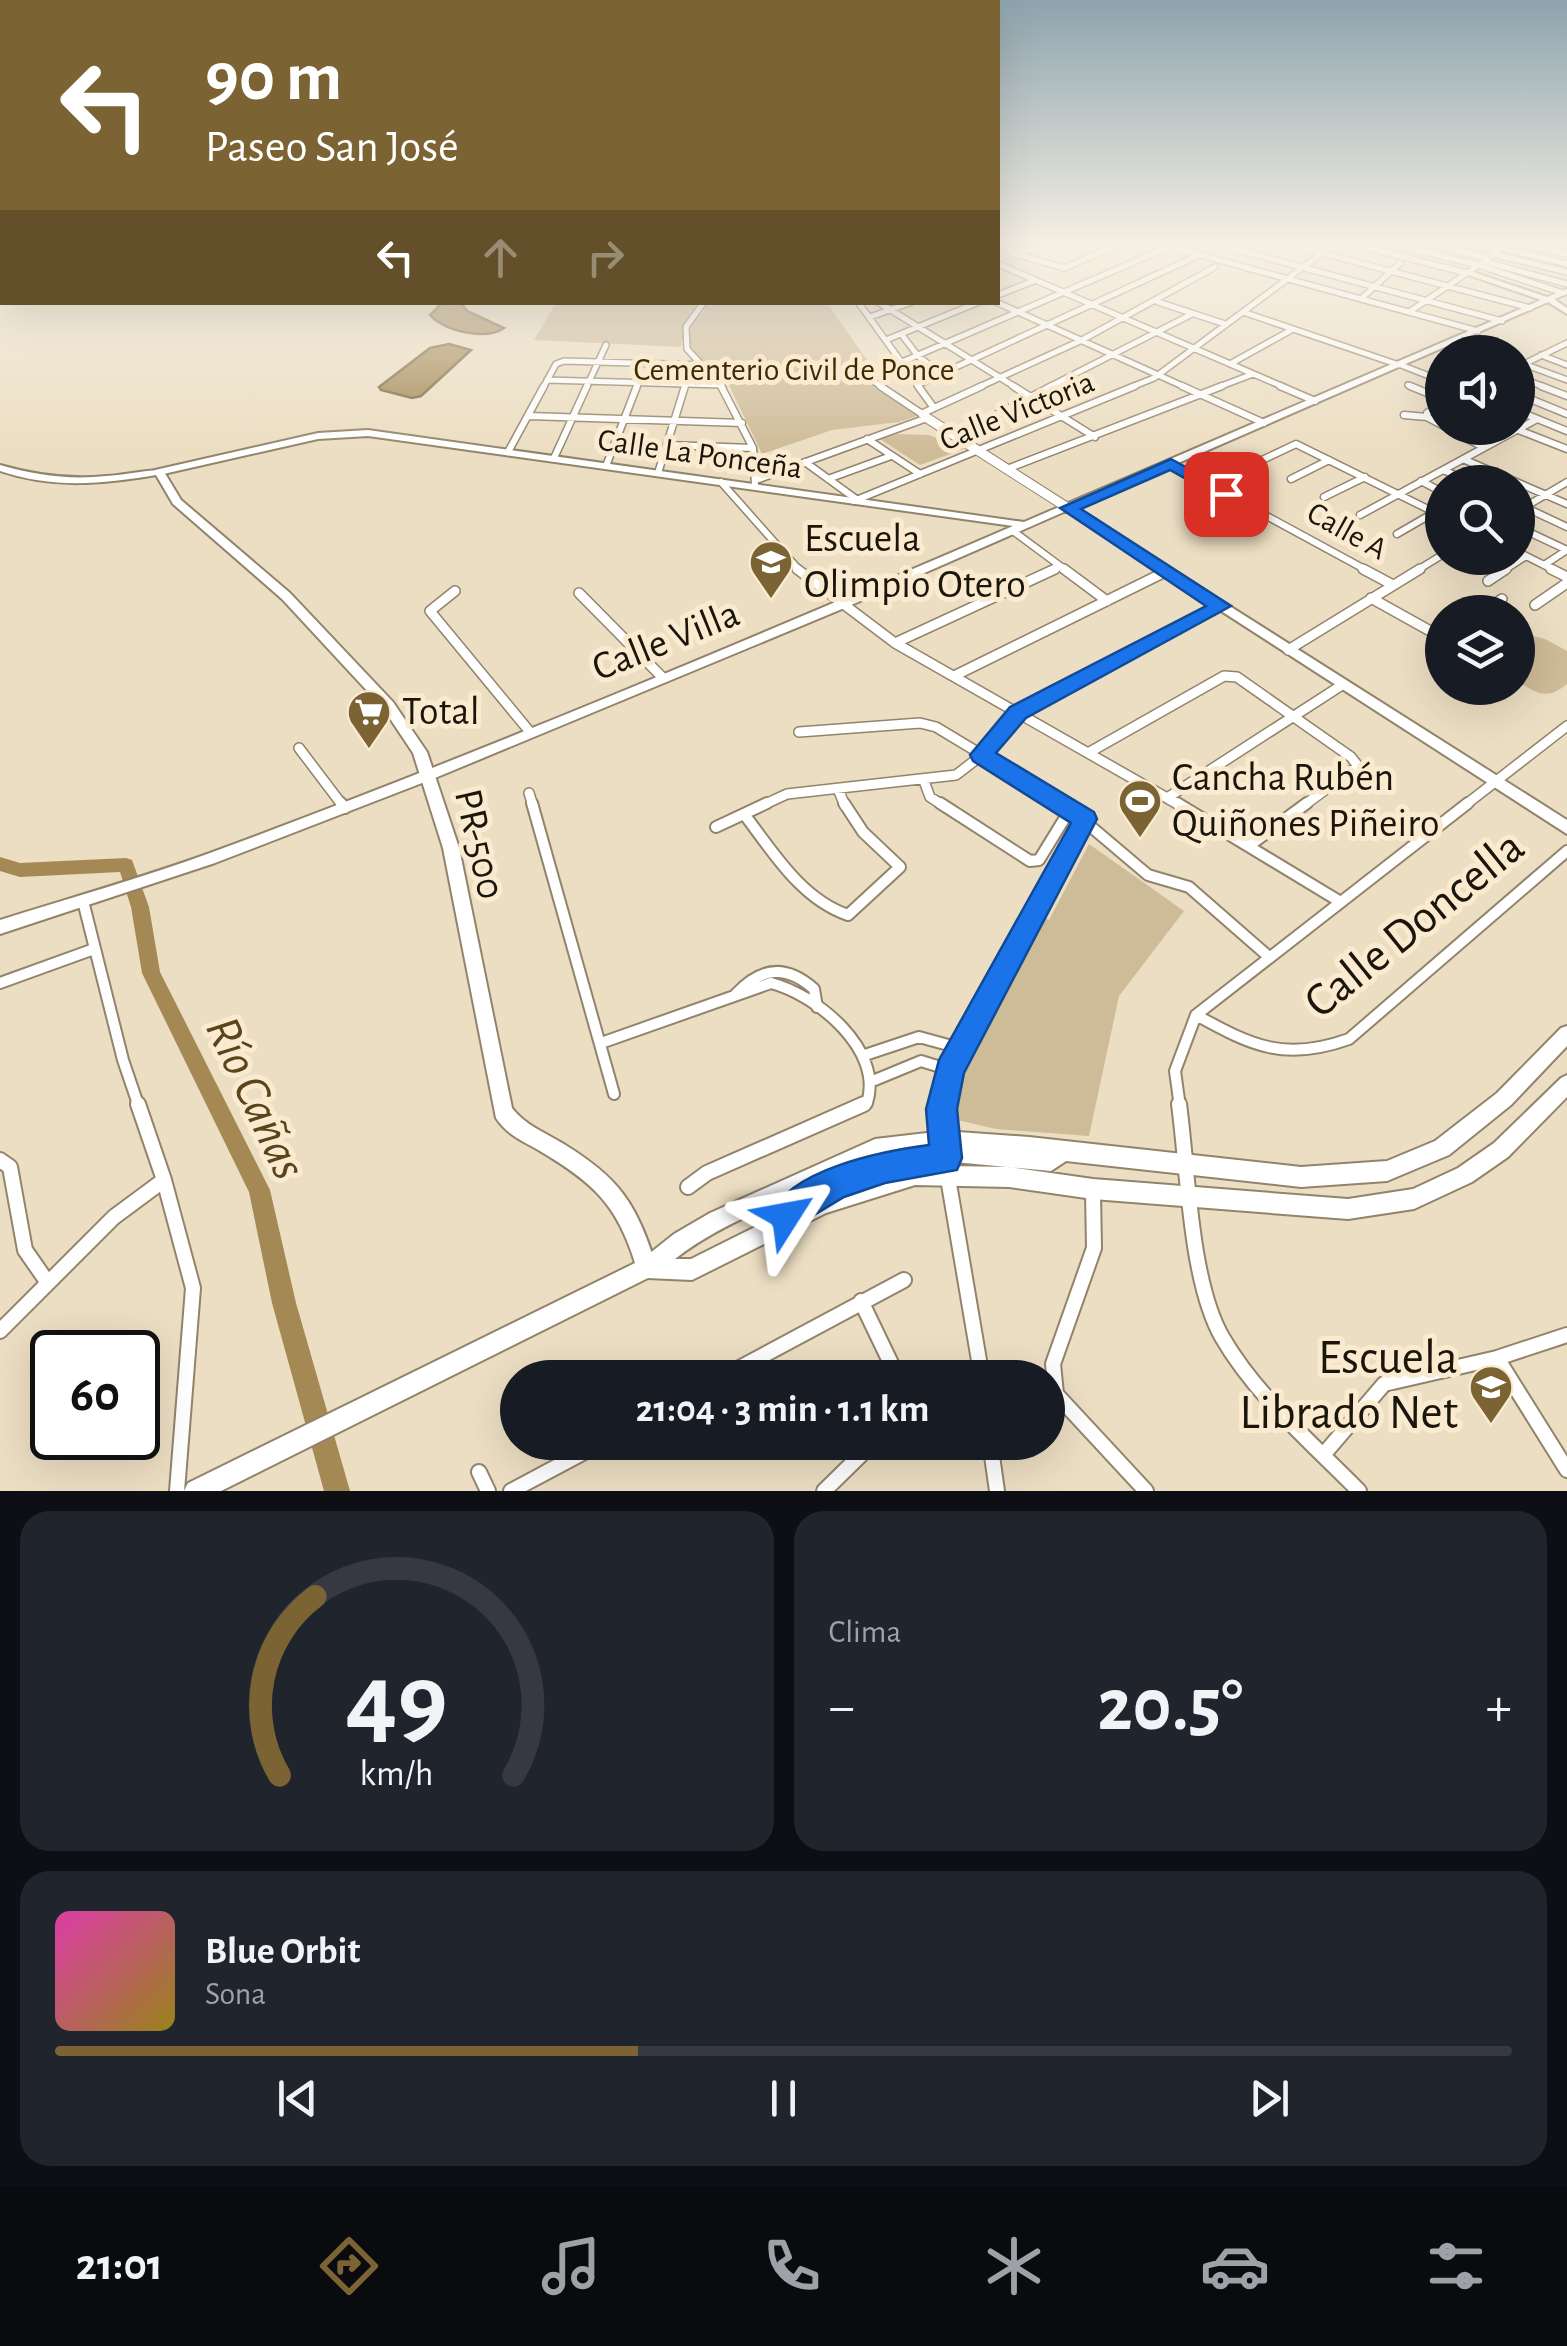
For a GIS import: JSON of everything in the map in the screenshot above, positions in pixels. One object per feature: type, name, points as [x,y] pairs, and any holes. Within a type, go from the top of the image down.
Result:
[{"type":"highway","points":[[397,1393],[648,1268]]},
{"type":"main road","name":"Calle Villa","points":[[0,927],[171,872],[346,808],[838,606],[1515,315]]},
{"type":"main road","name":"Calle La Ponceña","points":[[0,468],[29,476],[80,481],[160,472],[318,436],[368,434],[721,482],[757,482],[1019,528]]},
{"type":"main road","name":"PR-500","points":[[160,472],[176,502],[286,596],[388,705],[420,752],[451,848],[503,1110],[517,1128],[588,1171],[617,1194],[635,1226],[648,1268]]},
{"type":"main road","points":[[1068,508],[1567,828]]},
{"type":"main road","points":[[648,1268],[717,1220],[875,1149],[945,1156],[1062,1151],[1300,1177],[1387,1171],[1442,1148],[1504,1099],[1567,1034]]},
{"type":"main road","points":[[945,1156],[1009,1177],[1093,1189],[1348,1209],[1414,1199],[1466,1175],[1500,1150],[1567,1084]]},
{"type":"main road","points":[[648,1268],[692,1270],[823,1204],[915,1175],[945,1156]]},
{"type":"main road","points":[[196,1491],[397,1393]]},
{"type":"street","points":[[694,315],[684,337],[686,350],[722,385],[753,448],[757,482],[924,416],[1133,315]]},
{"type":"street","points":[[868,315],[934,408]]},
{"type":"street","points":[[870,317],[878,315]]},
{"type":"street","points":[[897,315],[1094,437]]},
{"type":"street","points":[[886,340],[951,315]]},
{"type":"street","points":[[868,378],[1012,315]]},
{"type":"street","points":[[1024,315],[1264,423]]},
{"type":"street","points":[[917,385],[1073,315]]},
{"type":"street","points":[[1118,315],[1315,401]]},
{"type":"street","points":[[955,436],[1191,315]]},
{"type":"street","points":[[1194,315],[1225,324]]},
{"type":"street","name":"Calle Victoria","points":[[855,500],[1063,418],[1158,375],[1238,315]]},
{"type":"street","points":[[1250,315],[1425,375]]},
{"type":"street","points":[[1418,315],[1478,331]]},
{"type":"street","points":[[1481,315],[1502,320]]},
{"type":"street","points":[[1230,364],[1294,329]]},
{"type":"street","points":[[902,336],[918,356],[941,374]]},
{"type":"street","points":[[1535,359],[1567,343]]},
{"type":"street","points":[[554,458],[606,345]]},
{"type":"street","points":[[1542,356],[1567,365]]},
{"type":"street","points":[[508,452],[556,364],[564,361],[700,365]]},
{"type":"street","points":[[1535,370],[1567,380]]},
{"type":"street","points":[[1007,469],[1253,374]]},
{"type":"street","points":[[868,378],[1068,508]]},
{"type":"street","points":[[548,380],[722,385]]},
{"type":"street","points":[[606,466],[638,383]]},
{"type":"street","points":[[1408,384],[1425,393]]},
{"type":"street","points":[[1535,384],[1567,396]]},
{"type":"street","points":[[658,473],[685,385]]},
{"type":"street","points":[[1535,401],[1567,414]]},
{"type":"street","points":[[1404,415],[1425,417]]},
{"type":"street","points":[[530,416],[742,423]]},
{"type":"street","points":[[1537,419],[1567,432]]},
{"type":"street","points":[[1535,436],[1567,450]]},
{"type":"street","points":[[867,439],[920,474]]},
{"type":"street","points":[[1258,462],[1296,444],[1425,507]]},
{"type":"street","points":[[1479,445],[1484,448]]},
{"type":"street","points":[[1453,465],[1489,445]]},
{"type":"street","points":[[667,446],[753,448]]},
{"type":"street","points":[[828,480],[891,456]]},
{"type":"street","points":[[1464,459],[1567,504]]},
{"type":"street","points":[[1290,479],[1329,460]]},
{"type":"street","points":[[805,462],[855,500]]},
{"type":"street","name":"Calle A","points":[[1171,464],[1394,585]]},
{"type":"street","points":[[1324,497],[1364,477]]},
{"type":"street","points":[[1360,515],[1425,480]]},
{"type":"street","points":[[721,482],[759,533],[838,606],[1339,901]]},
{"type":"street","points":[[1421,482],[1425,484]]},
{"type":"street","points":[[1535,500],[1567,483]]},
{"type":"street","points":[[1535,513],[1567,527]]},
{"type":"street","points":[[1398,534],[1425,521]]},
{"type":"street","points":[[1019,528],[1059,567],[1108,600]]},
{"type":"street","points":[[1535,535],[1567,550]]},
{"type":"street","points":[[1544,565],[1567,550]]},
{"type":"street","points":[[1535,560],[1567,580],[1535,605]]},
{"type":"street","points":[[1288,650],[1425,566]]},
{"type":"street","points":[[895,643],[1059,567]]},
{"type":"street","points":[[954,676],[1167,572]]},
{"type":"street","points":[[1488,581],[1496,575]]},
{"type":"street","points":[[455,591],[432,604],[430,611],[530,732]]},
{"type":"street","points":[[579,593],[662,676]]},
{"type":"street","points":[[1371,598],[1425,628]]},
{"type":"street","points":[[716,827],[787,794],[956,775],[982,755],[1018,713],[1221,606]]},
{"type":"street","points":[[1088,754],[1224,676],[1237,677],[1351,757],[1357,768],[1250,846]]},
{"type":"street","points":[[1167,798],[1342,684]]},
{"type":"street","points":[[799,732],[920,723],[936,728],[1070,808],[1148,875],[1188,887],[1268,956]]},
{"type":"street","points":[[1359,1491],[1258,1387],[1220,1334],[1203,1287],[1174,1070],[1196,1016],[1567,726]]},
{"type":"street","points":[[298,748],[346,808]]},
{"type":"street","points":[[924,781],[930,797],[1030,861],[1039,860],[1070,808]]},
{"type":"street","points":[[744,814],[800,884],[834,913],[848,915],[900,867],[868,840],[846,813],[838,789]]},
{"type":"street","points":[[530,793],[614,1094]]},
{"type":"street","points":[[979,1360],[945,1156],[941,1109],[950,1070],[1085,819]]},
{"type":"street","name":"Calle Doncella","points":[[1196,1016],[1245,1043],[1289,1053],[1318,1052],[1349,1039],[1567,851]]},
{"type":"street","points":[[92,898],[94,950],[122,1060],[164,1180],[193,1288],[176,1491]]},
{"type":"street","points":[[0,982],[94,950]]},
{"type":"street","points":[[601,1043],[771,984],[784,984],[817,1007],[865,1055],[875,1080],[875,1092],[868,1103],[706,1173],[688,1187]]},
{"type":"street","points":[[865,1055],[919,1037],[963,1050]]},
{"type":"street","points":[[875,1080],[922,1061],[950,1070]]},
{"type":"street","points":[[0,1160],[10,1167],[25,1250],[48,1283]]},
{"type":"street","points":[[0,1331],[114,1217],[164,1180]]},
{"type":"street","points":[[1093,1189],[1094,1248],[1052,1364],[1056,1394],[1146,1491]]},
{"type":"street","points":[[754,1360],[904,1280]]},
{"type":"street","points":[[861,1301],[889,1360]]},
{"type":"street","points":[[1324,1454],[1384,1384],[1498,1358],[1567,1335]]},
{"type":"street","points":[[1498,1358],[1567,1470]]},
{"type":"street","points":[[511,1491],[569,1460]]},
{"type":"street","points":[[824,1491],[856,1460]]},
{"type":"street","points":[[993,1460],[997,1491]]},
{"type":"street","points":[[479,1472],[488,1491]]},
{"type":"green space","points":[[549,315],[692,315],[681,347],[534,340]]},
{"type":"green space","name":"Cementerio Civil de Ponce","points":[[700,315],[835,315],[876,373],[863,380],[917,416],[832,430],[762,454],[727,381],[690,349],[687,339],[691,323]]},
{"type":"green space","points":[[898,434],[928,435],[966,448],[920,465],[880,439]]},
{"type":"green space","points":[[1535,636],[1567,651],[1567,684],[1543,694],[1535,691]]},
{"type":"green space","points":[[1089,844],[1184,911],[1119,996],[1089,1136],[996,1129],[949,1118],[947,1087],[1039,915],[1049,920]]},
{"type":"shaded area","points":[[430,315],[475,315],[504,328],[476,334],[445,326]]},
{"type":"shaded area","points":[[449,344],[471,350],[421,396],[412,398],[379,387],[430,348]]},
{"type":"waterway","name":"Río Cañas","points":[[0,864],[20,870],[126,865],[140,907],[151,973],[259,1190],[284,1303],[337,1491]]},
{"type":"place","name":"Escuela Olimpio Otero","points":[[771,600]]},
{"type":"place","name":"Total","points":[[369,750]]},
{"type":"place","name":"Cancha Rubén Quiñones Piñeiro","points":[[1140,839]]},
{"type":"place","name":"Escuela Librado Net","points":[[1491,1425]]},
{"type":"route","points":[[786,1216],[806,1199],[838,1183],[885,1167],[946,1158],[941,1109],[950,1070],[1085,819],[982,755],[1018,713],[1221,606],[1068,508],[1171,464],[1226,494]]}]
